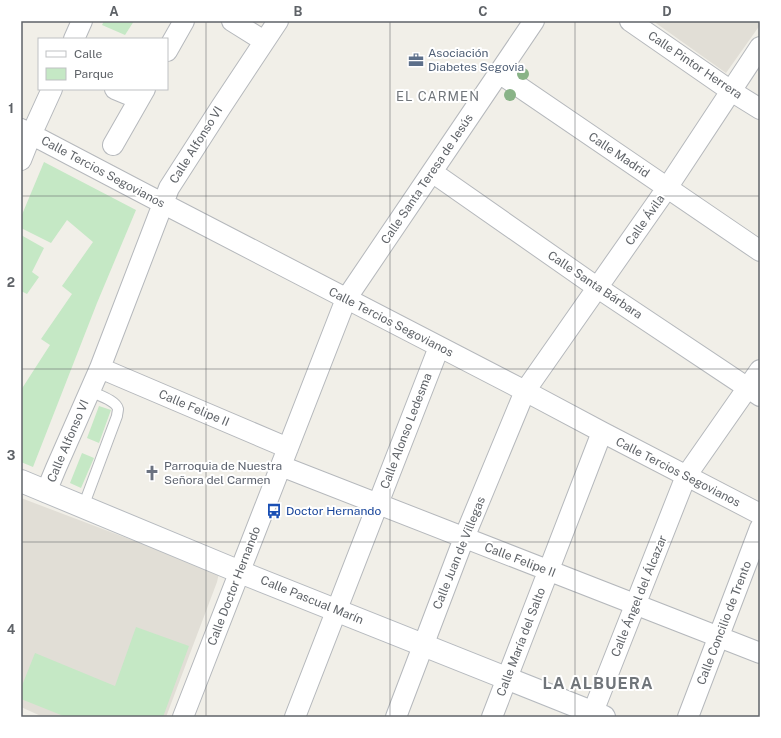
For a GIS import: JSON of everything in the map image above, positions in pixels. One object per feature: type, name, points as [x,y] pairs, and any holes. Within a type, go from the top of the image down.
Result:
[{"type":"street","points":[[74,38],[82,21]]},
{"type":"street","points":[[168,48],[184,21]]},
{"type":"street","points":[[232,21],[264,41]]},
{"type":"street","name":"Calle Alfonso VI","points":[[46,492],[100,368],[169,188],[278,21]]},
{"type":"street","name":"Calle Santa Teresa de Jesús","points":[[346,298],[534,21]]},
{"type":"street","name":"Calle Pintor Herrera","points":[[630,21],[731,91],[760,109]]},
{"type":"street","name":"Calle Ávila","points":[[525,391],[667,188],[760,47]]},
{"type":"street","name":"Calle Madrid","points":[[499,73],[760,251]]},
{"type":"street","points":[[21,160],[26,132],[51,90]]},
{"type":"street","points":[[113,145],[142,94],[120,90]]},
{"type":"street","name":"Calle Tercios Segovianos","points":[[26,132],[760,514]]},
{"type":"street","name":"Calle Santa Bárbara","points":[[432,172],[598,288],[754,391]]},
{"type":"street","name":"Calle Doctor Hernando","points":[[183,717],[346,298]]},
{"type":"street","name":"Calle Alonso Ledesma","points":[[295,717],[439,347]]},
{"type":"street","name":"Calle Felipe II","points":[[100,368],[284,457],[377,504],[760,653]]},
{"type":"street","name":"Calle Ángel del Álcazar","points":[[596,716],[635,605],[686,476],[754,391],[760,370]]},
{"type":"street","name":"Calle Juan de Villegas","points":[[396,717],[464,538],[525,391]]},
{"type":"street","name":"Calle María del Salto","points":[[492,717],[602,432]]},
{"type":"street","name":"Calle Pascual Marín","points":[[21,481],[240,572],[507,678],[596,716]]},
{"type":"street","name":"Calle Concilio de Trento","points":[[688,717],[760,528]]},
{"type":"lane","name":"Calle Alfonso VI","points":[[84,507],[118,410],[112,401],[90,391]]},
{"type":"shaded area","points":[[653,21],[760,21],[760,25],[726,73]]},
{"type":"shaded area","points":[[21,498],[219,573],[217,582],[166,717],[43,717],[21,707]]},
{"type":"green space","points":[[104,21],[134,21],[125,35],[102,25]]},
{"type":"green space","points":[[44,162],[136,210],[97,303],[33,467],[21,462],[21,390],[50,345],[41,339],[72,294],[62,286],[93,242],[67,220],[51,243],[21,228],[21,217]]},
{"type":"green space","points":[[21,235],[44,248],[32,272],[39,277],[27,294],[21,291]]},
{"type":"green space","points":[[99,406],[111,410],[99,443],[87,438]]},
{"type":"green space","points":[[82,453],[94,458],[81,488],[70,483]]},
{"type":"green space","points":[[136,627],[189,646],[163,717],[66,717],[21,699],[21,688],[35,653],[115,686]]},
{"type":"place","name":"Asociación Diabetes Segovia","points":[[416,60]]},
{"type":"place","name":"Parroquia de Nuestra Señora del Carmen","points":[[152,473]]},
{"type":"place","name":"Doctor Hernando","points":[[274,511]]},
{"type":"district","name":"EL CARMEN","points":[[438,96]]},
{"type":"district","name":"LA ALBUERA","points":[[598,683]]}]
